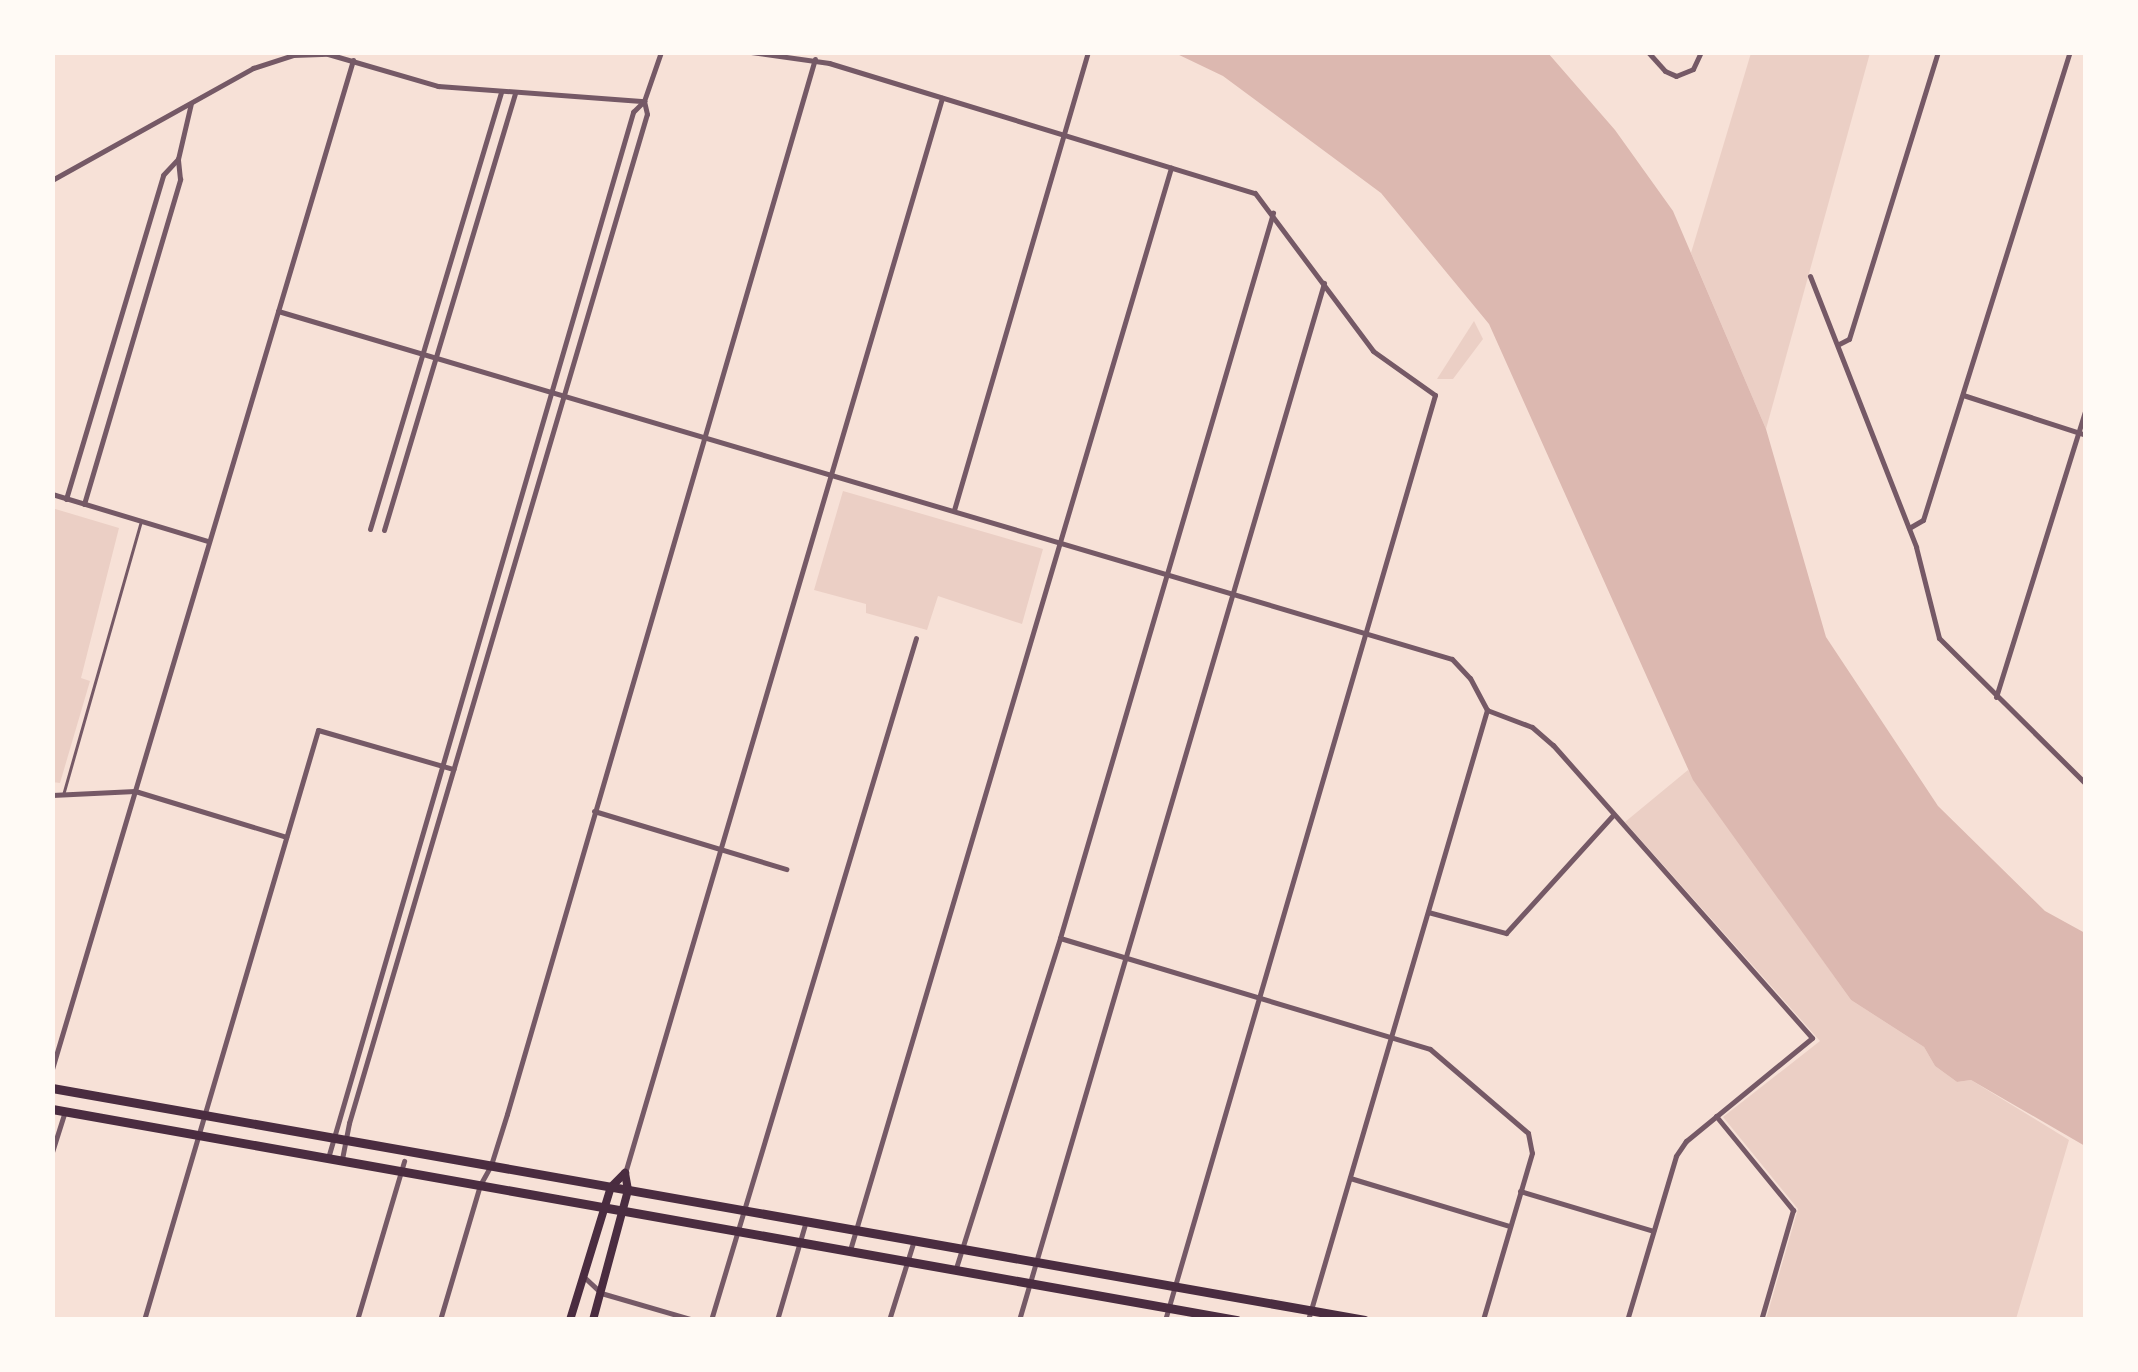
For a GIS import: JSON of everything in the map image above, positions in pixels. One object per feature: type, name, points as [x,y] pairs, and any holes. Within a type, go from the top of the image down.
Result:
[{"type":"main road","points":[[52,1088],[1366,1320]]},
{"type":"main road","points":[[52,1109],[328,1158],[402,1166],[480,1185],[1237,1320]]},
{"type":"main road","points":[[570,1320],[611,1186],[625,1173]]},
{"type":"main road","points":[[593,1320],[628,1190],[625,1173]]},
{"type":"street","points":[[328,1158],[633,112],[644,102],[661,52]]},
{"type":"street","points":[[750,52],[815,59],[1256,193],[1373,351],[1432,389],[1435,402],[1165,1320]]},
{"type":"street","points":[[954,510],[1088,52]]},
{"type":"street","points":[[1648,52],[1665,72],[1680,76],[1693,69],[1701,52]]},
{"type":"street","points":[[1839,344],[1849,339],[1938,52]]},
{"type":"street","points":[[1909,528],[1924,520],[2070,52]]},
{"type":"street","points":[[52,180],[253,68],[292,55],[328,54],[438,86],[644,102]]},
{"type":"street","points":[[440,1320],[480,1185],[491,1166],[815,59]]},
{"type":"street","points":[[52,1068],[353,60]]},
{"type":"street","points":[[370,529],[501,92]]},
{"type":"street","points":[[384,530],[515,93]]},
{"type":"street","points":[[625,1173],[942,98]]},
{"type":"street","points":[[342,1160],[647,114],[644,102]]},
{"type":"street","points":[[84,504],[180,179],[178,159],[191,103]]},
{"type":"street","points":[[66,498],[163,175],[178,159]]},
{"type":"street","points":[[850,1250],[1171,168]]},
{"type":"street","points":[[955,1269],[1060,938],[1274,213]]},
{"type":"street","points":[[1810,276],[1909,528],[1939,638],[2086,784]]},
{"type":"street","points":[[1020,1320],[1324,283]]},
{"type":"street","points":[[278,311],[1452,659],[1470,678],[1487,710],[1542,736],[1812,1038],[1686,1140],[1676,1156],[1627,1320]]},
{"type":"street","points":[[1963,395],[2082,434]]},
{"type":"street","points":[[1996,697],[2082,434],[2086,408]]},
{"type":"street","points":[[52,494],[209,542]]},
{"type":"street","points":[[712,1320],[916,638]]},
{"type":"street","points":[[1308,1320],[1487,710]]},
{"type":"street","points":[[144,1320],[318,730],[453,770]]},
{"type":"street","points":[[52,795],[135,791],[286,837]]},
{"type":"street","points":[[594,811],[786,869]]},
{"type":"street","points":[[1428,912],[1506,934],[1613,814]]},
{"type":"street","points":[[1060,938],[1430,1049],[1528,1133],[1532,1153],[1483,1320]]},
{"type":"street","points":[[52,1152],[64,1111]]},
{"type":"street","points":[[1716,1116],[1793,1210],[1761,1320]]},
{"type":"street","points":[[357,1320],[402,1166]]},
{"type":"street","points":[[1350,1178],[1509,1226]]},
{"type":"street","points":[[1520,1191],[1654,1232]]},
{"type":"street","points":[[777,1320],[806,1222]]},
{"type":"street","points":[[890,1320],[914,1240]]},
{"type":"street","points":[[583,1276],[601,1292],[694,1320]]},
{"type":"lane","points":[[63,796],[141,521]]},
{"type":"lane","points":[[402,1166],[407,1150]]},
{"type":"shaded area","points":[[1175,53],[1548,53],[1615,130],[1673,211],[1766,429],[1826,637],[1938,806],[2045,911],[2085,933],[2085,1146],[1971,1080],[1957,1082],[1935,1066],[1924,1047],[1851,1000],[1693,780],[1489,324],[1381,193],[1223,76]]},
{"type":"shaded area","points":[[1751,53],[1870,53],[1766,429],[1691,253]]},
{"type":"shaded area","points":[[1474,321],[1483,339],[1453,379],[1437,379]]},
{"type":"shaded area","points":[[843,491],[1043,549],[1022,624],[938,596],[927,630],[866,613],[866,604],[814,590]]},
{"type":"shaded area","points":[[52,508],[119,528],[81,678],[90,681],[60,783],[52,782]]},
{"type":"shaded area","points":[[1688,770],[1851,1000],[1924,1047],[1935,1066],[1957,1082],[1971,1080],[2069,1140],[2016,1319],[1766,1319],[1798,1209],[1723,1117],[1820,1041],[1625,822]]}]
